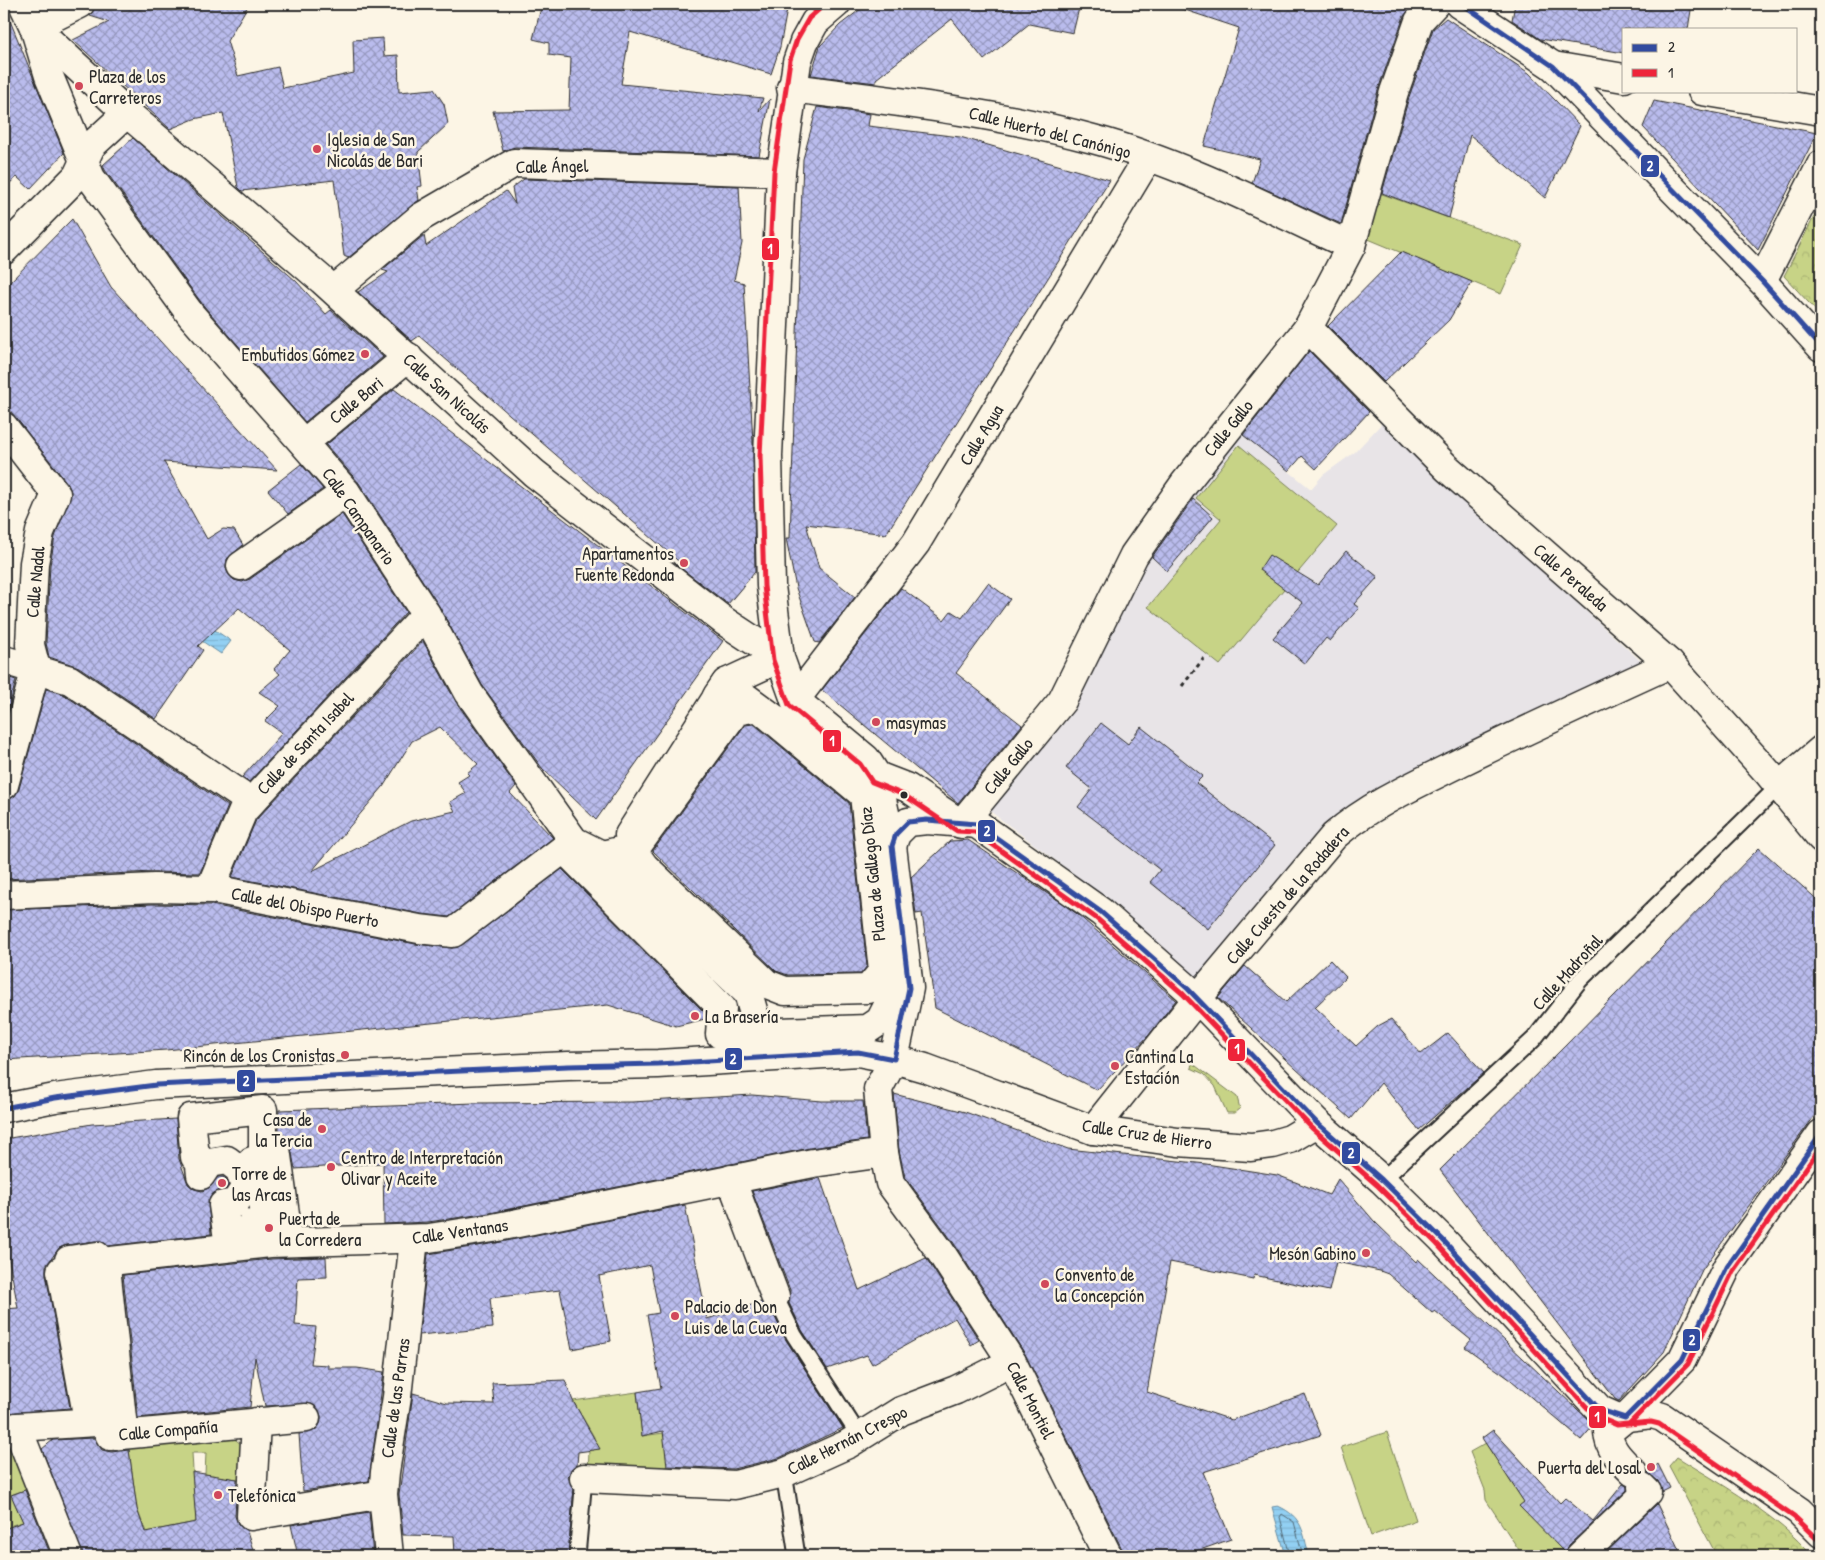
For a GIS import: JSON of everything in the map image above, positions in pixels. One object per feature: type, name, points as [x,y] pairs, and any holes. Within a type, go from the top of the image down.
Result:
[{"type":"street","points":[[29,16],[80,4]]},
{"type":"street","points":[[795,700],[780,658],[771,586],[768,456],[780,172],[791,88],[804,42],[815,22],[836,4]]},
{"type":"street","name":"Calle Gallo","points":[[961,824],[1062,701],[1134,555],[1184,484],[1308,328],[1350,246],[1419,21],[1435,4]]},
{"type":"street","points":[[1461,4],[1554,66],[1762,281],[1821,347]]},
{"type":"street","points":[[4,250],[77,176],[91,146],[127,113],[29,16]]},
{"type":"street","points":[[29,16],[48,76],[84,162]]},
{"type":"street","points":[[1554,66],[1622,78]]},
{"type":"street","name":"Calle Huerto del Canónigo","points":[[791,88],[971,112],[1093,139],[1151,158],[1350,246]]},
{"type":"street","points":[[1708,92],[1821,112]]},
{"type":"street","name":"Calle San Nicolás","points":[[127,113],[334,290],[534,473],[724,620],[780,658]]},
{"type":"street","name":"Calle Agua","points":[[795,700],[916,544],[1143,166],[1151,158]]},
{"type":"street","name":"Calle Campanario","points":[[84,162],[91,178],[190,315],[304,442],[346,492],[426,614],[469,693],[574,841]]},
{"type":"street","name":"Calle Ángel","points":[[334,290],[421,218],[514,163],[780,172]]},
{"type":"street","points":[[1762,281],[1821,165]]},
{"type":"street","name":"Calle Peraleda","points":[[1308,328],[1447,468],[1670,664],[1821,838]]},
{"type":"street","name":"Calle Bari","points":[[304,442],[408,357]]},
{"type":"street","name":"Calle Nadal","points":[[4,427],[56,494],[40,532],[34,563],[30,645],[36,668]]},
{"type":"street","points":[[241,566],[346,492]]},
{"type":"street","name":"Calle de Santa Isabel","points":[[213,889],[215,876],[243,811],[426,614]]},
{"type":"street","points":[[602,855],[726,683],[780,658]]},
{"type":"street","points":[[4,660],[36,668],[70,680],[251,802]]},
{"type":"street","name":"Calle Cuesta de la Rodadera","points":[[1093,1130],[1197,999],[1334,836],[1349,823],[1385,800],[1590,699],[1670,664]]},
{"type":"street","points":[[4,785],[36,668]]},
{"type":"street","name":"Plaza de Gallego Díaz","points":[[726,683],[872,790],[896,990],[880,1020],[868,1029],[763,1045],[720,1034],[722,1008],[568,853],[602,855],[631,848],[644,866],[767,984],[785,991],[868,989],[883,971],[864,795],[758,707],[736,711],[640,842],[629,836],[726,683]]},
{"type":"street","name":"Plaza de Gallego Díaz","points":[[795,700],[866,759],[877,776],[892,846],[909,988],[894,1058],[878,1089],[884,1153]]},
{"type":"street","points":[[1778,787],[1821,750]]},
{"type":"street","points":[[1821,774],[1796,796],[1821,826]]},
{"type":"street","points":[[877,776],[908,788],[961,824],[977,824],[1101,912],[1197,999],[1317,1123],[1382,1180],[1442,1238],[1600,1410],[1625,1418],[1652,1414],[1662,1417],[1798,1511],[1821,1533]]},
{"type":"street","name":"Plaza de Gallego Díaz","points":[[892,846],[896,834],[908,822],[927,820],[961,824]]},
{"type":"street","points":[[4,1108],[54,1098],[156,1085],[763,1045],[748,993],[602,855],[574,841]]},
{"type":"street","name":"Calle del Obispo Puerto","points":[[4,895],[154,888],[213,889],[419,929],[453,933],[574,841]]},
{"type":"street","name":"Calle Cruz de Hierro","points":[[763,1045],[858,1052],[894,1058],[1093,1130],[1178,1142],[1251,1147],[1273,1144],[1290,1139],[1317,1123]]},
{"type":"street","points":[[239,1109],[263,1110],[263,1149],[276,1148],[286,1222],[269,1233],[252,1223],[252,1234],[228,1239],[223,1204],[235,1202],[245,1188],[240,1170],[227,1160],[209,1164],[201,1175],[199,1157],[195,1157],[191,1118],[239,1109]]},
{"type":"street","points":[[1580,1556],[1647,1492],[1615,1453],[1609,1441],[1608,1432],[1625,1418],[1682,1360],[1727,1267],[1821,1134]]},
{"type":"street","name":"Calle Ventanas","points":[[104,1418],[87,1280],[91,1268],[102,1262],[269,1233],[414,1239],[493,1228],[813,1163],[884,1153]]},
{"type":"street","name":"Calle Montiel","points":[[884,1153],[890,1183],[940,1251],[1012,1362],[1108,1556]]},
{"type":"street","points":[[731,1179],[775,1296]]},
{"type":"street","name":"Calle de las Parras","points":[[389,1556],[383,1494],[397,1397],[414,1239]]},
{"type":"street","name":"Calle Hernán Crespo","points":[[584,1478],[735,1485],[784,1473],[860,1437],[901,1411],[956,1390],[1012,1362]]},
{"type":"street","name":"Calle Compañía","points":[[10,1428],[87,1422],[104,1418],[110,1436],[306,1418]]},
{"type":"street","points":[[256,1422],[252,1516],[320,1503],[383,1494]]},
{"type":"street","points":[[10,1428],[68,1556]]},
{"type":"lane","name":"Calle Madroñal","points":[[1382,1180],[1534,1039],[1580,980],[1778,787]]},
{"type":"lane","points":[[775,1296],[794,1335],[860,1437]]},
{"type":"lane","points":[[784,1473],[796,1556]]},
{"type":"lane","points":[[577,1556],[584,1478]]},
{"type":"path","points":[[1182,686],[1204,658]]},
{"type":"shaded area","points":[[1385,420],[1532,562],[1644,664],[1584,687],[1373,793],[1198,979],[1111,902],[983,806],[1148,553],[1240,432],[1311,489],[1323,475],[1355,452]]},
{"type":"green space","points":[[1374,191],[1523,245],[1501,294],[1361,236]]},
{"type":"green space","points":[[1821,203],[1821,316],[1784,276]]},
{"type":"green space","points":[[1239,445],[1337,526],[1220,665],[1148,607],[1221,519],[1196,498]]},
{"type":"green space","points":[[1192,1063],[1237,1097],[1240,1109],[1235,1113],[1227,1113],[1215,1086],[1204,1074],[1191,1068]]},
{"type":"green space","points":[[637,1392],[642,1436],[664,1433],[668,1477],[588,1474],[589,1450],[594,1450],[594,1437],[573,1401]]},
{"type":"green space","points":[[224,1431],[245,1447],[243,1480],[205,1474],[206,1453],[192,1453],[196,1522],[146,1532],[137,1509],[128,1443]]},
{"type":"green space","points":[[1387,1432],[1416,1520],[1371,1536],[1341,1447]]},
{"type":"green space","points":[[9,1434],[30,1488],[11,1495],[23,1522],[12,1525],[14,1533],[9,1534],[4,1522],[4,1435]]},
{"type":"green space","points":[[1486,1443],[1521,1497],[1567,1556],[1523,1556],[1486,1500],[1485,1490],[1470,1452]]},
{"type":"green space","points":[[1677,1457],[1766,1514],[1799,1541],[1812,1556],[1717,1556],[1669,1466]]},
{"type":"water","points":[[203,622],[231,641],[221,654],[193,635]]},
{"type":"water","points":[[1278,1506],[1293,1515],[1301,1526],[1309,1556],[1286,1556],[1272,1507]]},
{"type":"building","name":"Iglesia de San Nicolás de Bari","points":[[95,4],[249,4],[227,41],[238,76],[278,67],[283,88],[354,73],[353,40],[383,38],[384,56],[398,55],[399,92],[434,89],[444,104],[448,124],[418,152],[422,186],[417,187],[419,200],[348,258],[344,256],[334,180],[242,191],[238,187],[223,113],[194,119],[170,129],[73,40],[109,22],[90,16]]},
{"type":"building","points":[[542,4],[788,4],[780,47],[771,74],[630,32],[621,84],[763,98],[759,111],[770,99],[759,156],[515,147],[503,151],[493,111],[569,110],[571,58],[549,55],[549,43],[533,39]]},
{"type":"building","points":[[867,4],[1080,4],[1073,33],[1029,24],[984,60],[952,19],[876,79],[876,83],[811,75],[820,46],[840,25]]},
{"type":"building","points":[[1180,4],[1414,4],[1404,16],[1379,87],[1341,224],[1252,183],[1260,159],[1204,146],[1239,28],[1179,8]]},
{"type":"building","points":[[1515,4],[1692,4],[1688,28],[1622,28],[1622,53],[1540,39],[1512,20]]},
{"type":"building","points":[[4,6],[64,153],[30,189],[17,177],[4,188]]},
{"type":"building","points":[[1446,18],[1529,73],[1580,126],[1545,198],[1470,135],[1449,218],[1382,193],[1409,97],[1433,29]]},
{"type":"building","points":[[1654,101],[1817,133],[1758,250],[1643,127]]},
{"type":"building","points":[[817,107],[870,114],[868,126],[960,137],[1110,180],[886,534],[806,524],[819,568],[855,597],[819,643],[815,642],[796,588],[786,538],[790,538],[803,159]]},
{"type":"building","points":[[133,138],[296,281],[326,314],[331,310],[383,357],[305,422],[203,305],[105,170],[103,165]]},
{"type":"building","points":[[524,179],[739,186],[742,243],[734,280],[744,283],[753,442],[755,572],[728,604],[682,569],[684,566],[419,336],[412,341],[358,292],[388,272],[382,270],[424,235],[426,246],[506,191],[515,204],[512,188]]},
{"type":"building","points":[[72,219],[111,287],[277,470],[164,462],[207,539],[223,529],[234,530],[243,545],[227,559],[226,568],[229,575],[234,580],[242,582],[250,579],[342,514],[406,612],[249,782],[242,777],[282,733],[265,721],[280,706],[259,692],[280,674],[274,669],[290,650],[239,608],[198,646],[203,650],[156,719],[79,667],[49,657],[46,643],[50,565],[55,537],[71,492],[68,484],[4,403],[4,288]]},
{"type":"building","points":[[1401,252],[1472,282],[1449,320],[1384,382],[1328,326]]},
{"type":"building","points":[[1309,351],[1369,412],[1316,469],[1302,456],[1289,471],[1243,435]]},
{"type":"building","points":[[394,389],[723,641],[596,820],[542,768],[482,685],[439,606],[359,483],[326,445]]},
{"type":"building","points":[[301,464],[323,489],[288,514],[268,490]]},
{"type":"building","points":[[1193,499],[1213,517],[1167,571],[1152,557]]},
{"type":"building","points":[[1346,551],[1378,577],[1354,604],[1359,608],[1330,641],[1326,638],[1305,664],[1273,638],[1303,603],[1259,570],[1269,555],[1318,585]]},
{"type":"building","points":[[988,583],[1010,599],[956,673],[1022,725],[958,803],[822,690],[901,588],[944,620],[951,611],[962,618]]},
{"type":"building","points":[[423,641],[456,702],[516,786],[510,793],[553,838],[449,917],[421,914],[232,877],[256,820]],"holes":[[[440,727],[478,764],[467,773],[469,775],[458,782],[466,793],[450,802],[455,811],[411,821],[312,871],[383,787],[412,741]]]},
{"type":"building","points":[[4,676],[16,680],[4,727]]},
{"type":"building","points":[[46,689],[63,694],[228,806],[200,873],[153,872],[4,879],[4,800],[15,796],[19,789]]},
{"type":"building","points":[[1101,723],[1128,744],[1141,727],[1203,776],[1196,783],[1275,845],[1208,929],[1150,882],[1160,870],[1078,807],[1092,789],[1066,768]]},
{"type":"building","points":[[754,724],[849,803],[867,966],[861,974],[788,975],[776,971],[653,851],[745,725]]},
{"type":"building","points":[[968,840],[1076,913],[1176,1000],[1149,1035],[1097,1090],[935,1008],[922,913],[916,914],[911,877],[950,841]]},
{"type":"building","points":[[1759,848],[1821,903],[1821,1107],[1702,1270],[1664,1352],[1619,1401],[1615,1399],[1440,1170],[1566,1045]]},
{"type":"building","points":[[562,869],[706,1014],[705,1019],[676,1026],[608,1005],[166,1050],[4,1060],[4,910],[154,904],[211,905],[416,944],[452,948],[462,945]]},
{"type":"building","points":[[1330,960],[1346,977],[1315,1007],[1356,1046],[1378,1026],[1391,1019],[1421,1054],[1448,1033],[1484,1073],[1419,1130],[1381,1083],[1351,1119],[1218,998],[1245,966],[1286,1002]]},
{"type":"building","points":[[894,1094],[965,1112],[1068,1149],[1206,1164],[1277,1175],[1329,1195],[1338,1179],[1374,1221],[1416,1262],[1418,1259],[1594,1425],[1581,1440],[1511,1380],[1465,1347],[1471,1340],[1435,1311],[1432,1313],[1388,1274],[1336,1262],[1329,1291],[1254,1275],[1253,1279],[1170,1262],[1147,1392],[1232,1420],[1305,1394],[1321,1435],[1203,1472],[1231,1539],[1183,1556],[1124,1556],[1025,1354],[953,1242],[905,1177],[899,1151]]},
{"type":"building","points":[[752,1095],[822,1101],[863,1101],[867,1140],[810,1148],[490,1213],[428,1222],[384,1224],[383,1163],[295,1169],[289,1139],[279,1133],[279,1110],[475,1103],[632,1102]]},
{"type":"building","points":[[176,1119],[179,1159],[188,1184],[194,1189],[202,1191],[209,1188],[218,1177],[223,1177],[228,1185],[226,1189],[214,1193],[208,1200],[211,1234],[108,1246],[102,1241],[95,1241],[59,1248],[46,1266],[46,1274],[70,1408],[4,1414],[4,1309],[18,1308],[7,1248],[4,1248],[4,1139],[92,1124]]},
{"type":"building","points":[[820,1178],[859,1290],[926,1258],[979,1340],[971,1345],[955,1318],[872,1364],[867,1355],[827,1369],[802,1330],[789,1303],[790,1290],[752,1191]]},
{"type":"building","points":[[685,1205],[707,1319],[761,1302],[772,1311],[786,1340],[843,1428],[779,1458],[733,1469],[667,1466],[663,1431],[642,1436],[637,1392],[661,1388],[647,1315],[659,1313],[650,1265],[599,1276],[611,1341],[572,1349],[560,1290],[490,1298],[493,1328],[419,1335],[428,1254],[496,1243]]},
{"type":"building","points":[[326,1257],[327,1277],[298,1278],[295,1325],[316,1327],[311,1364],[328,1365],[328,1368],[357,1368],[384,1372],[369,1481],[303,1491],[299,1434],[315,1430],[320,1424],[321,1416],[318,1409],[312,1404],[265,1406],[255,1357],[250,1407],[138,1418],[123,1275],[271,1259]]},
{"type":"building","points":[[565,1380],[573,1401],[600,1449],[578,1452],[577,1464],[571,1469],[568,1477],[574,1489],[568,1556],[455,1556],[454,1536],[403,1535],[399,1494],[413,1393],[447,1403],[494,1404],[492,1383]]},
{"type":"building","points":[[1493,1430],[1560,1503],[1565,1498],[1593,1521],[1623,1484],[1627,1486],[1627,1490],[1569,1545],[1565,1553],[1519,1506],[1524,1502],[1482,1438]]},
{"type":"building","points":[[94,1438],[102,1450],[111,1452],[129,1450],[137,1509],[145,1532],[196,1522],[192,1472],[237,1479],[235,1516],[238,1524],[247,1531],[255,1556],[83,1556],[42,1449],[53,1440]]},
{"type":"building","points":[[1658,1464],[1670,1488],[1662,1492],[1658,1481],[1648,1473]]},
{"type":"building","points":[[25,1490],[51,1556],[4,1556],[4,1529],[23,1522],[11,1495]]},
{"type":"building","points":[[1657,1504],[1682,1556],[1602,1556]]},
{"type":"building","points":[[369,1512],[373,1556],[298,1556],[291,1525]]},
{"type":"transit line","name":"1","points":[[825,4],[809,18],[797,39],[790,60],[774,172],[760,456],[764,586],[773,660],[789,705],[860,764],[872,782],[904,795],[957,831],[975,832],[1096,918],[1183,994],[1312,1128],[1377,1185],[1437,1244],[1595,1416],[1617,1425],[1651,1422],[1659,1424],[1794,1517],[1816,1538]]},
{"type":"transit line","name":"2","points":[[1462,4],[1553,66],[1762,281],[1821,347]]},
{"type":"transit line","name":"2","points":[[4,1108],[55,1098],[156,1085],[568,1066],[658,1064],[858,1052],[894,1059],[909,988],[892,846],[896,834],[908,822],[927,820],[977,824],[1101,912],[1188,989],[1317,1123],[1382,1180],[1442,1239],[1600,1410],[1625,1418],[1682,1360],[1727,1267],[1821,1134]]},
{"type":"transit line","name":"1","points":[[1630,1423],[1688,1364],[1733,1271],[1821,1147]]},
{"type":"place","name":"Plaza de los Carreteros","points":[[79,86]]},
{"type":"place","name":"Iglesia de San Nicolás de Bari","points":[[317,149]]},
{"type":"place","name":"Embutidos Gómez","points":[[365,354]]},
{"type":"place","name":"Apartamentos Fuente Redonda","points":[[684,563]]},
{"type":"place","name":"masymas","points":[[876,722]]},
{"type":"place","name":"La Brasería","points":[[695,1016]]},
{"type":"place","name":"Rincón de los Cronistas","points":[[345,1055]]},
{"type":"place","name":"Cantina La Estación","points":[[1115,1066]]},
{"type":"place","name":"Casa de la Tercia","points":[[322,1129]]},
{"type":"place","name":"Centro de Interpretación Olivar y Aceite","points":[[331,1167]]},
{"type":"place","name":"Torre de las Arcas","points":[[222,1183]]},
{"type":"place","name":"Puerta de la Corredera","points":[[269,1228]]},
{"type":"place","name":"Mesón Gabino","points":[[1366,1253]]},
{"type":"place","name":"Convento de la Concepción","points":[[1045,1284]]},
{"type":"place","name":"Palacio de Don Luis de la Cueva","points":[[675,1316]]},
{"type":"place","name":"Puerta del Losal","points":[[1651,1467]]},
{"type":"place","name":"Telefónica","points":[[218,1495]]}]
